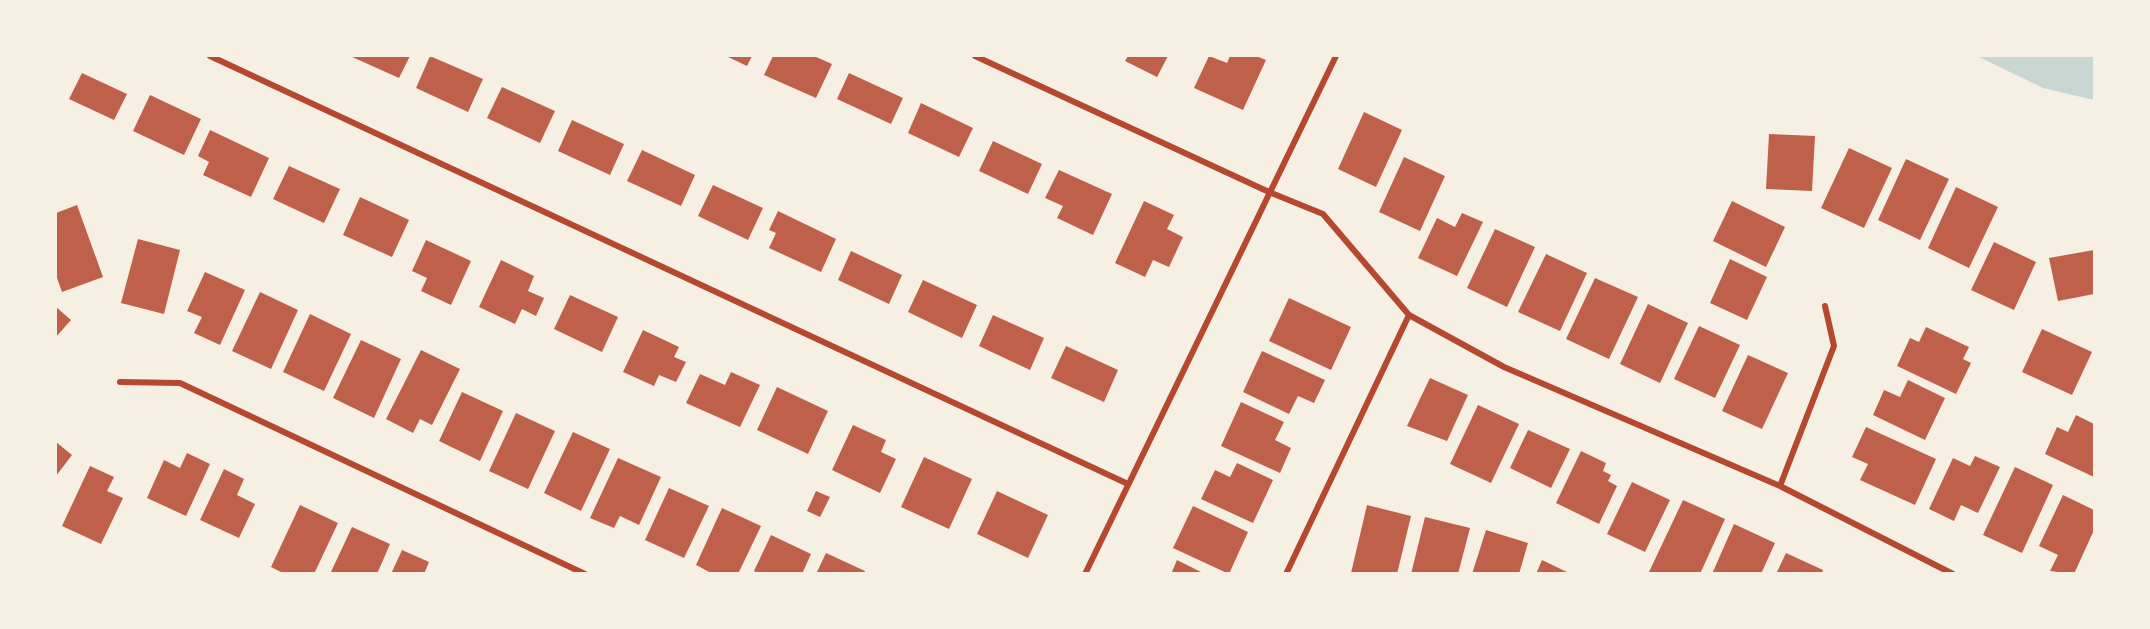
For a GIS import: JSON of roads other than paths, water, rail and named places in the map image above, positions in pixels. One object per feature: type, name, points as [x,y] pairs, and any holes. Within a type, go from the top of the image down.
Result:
[{"type":"street","points":[[210,56],[1128,484]]},
{"type":"street","points":[[975,56],[1269,192],[1323,214],[1409,315],[1504,368],[1780,486],[1953,573]]},
{"type":"street","points":[[1085,573],[1336,56]]},
{"type":"street","points":[[1780,486],[1834,346],[1825,306]]},
{"type":"street","points":[[1286,573],[1409,315]]},
{"type":"street","points":[[120,382],[180,383],[572,571],[585,573]]}]
